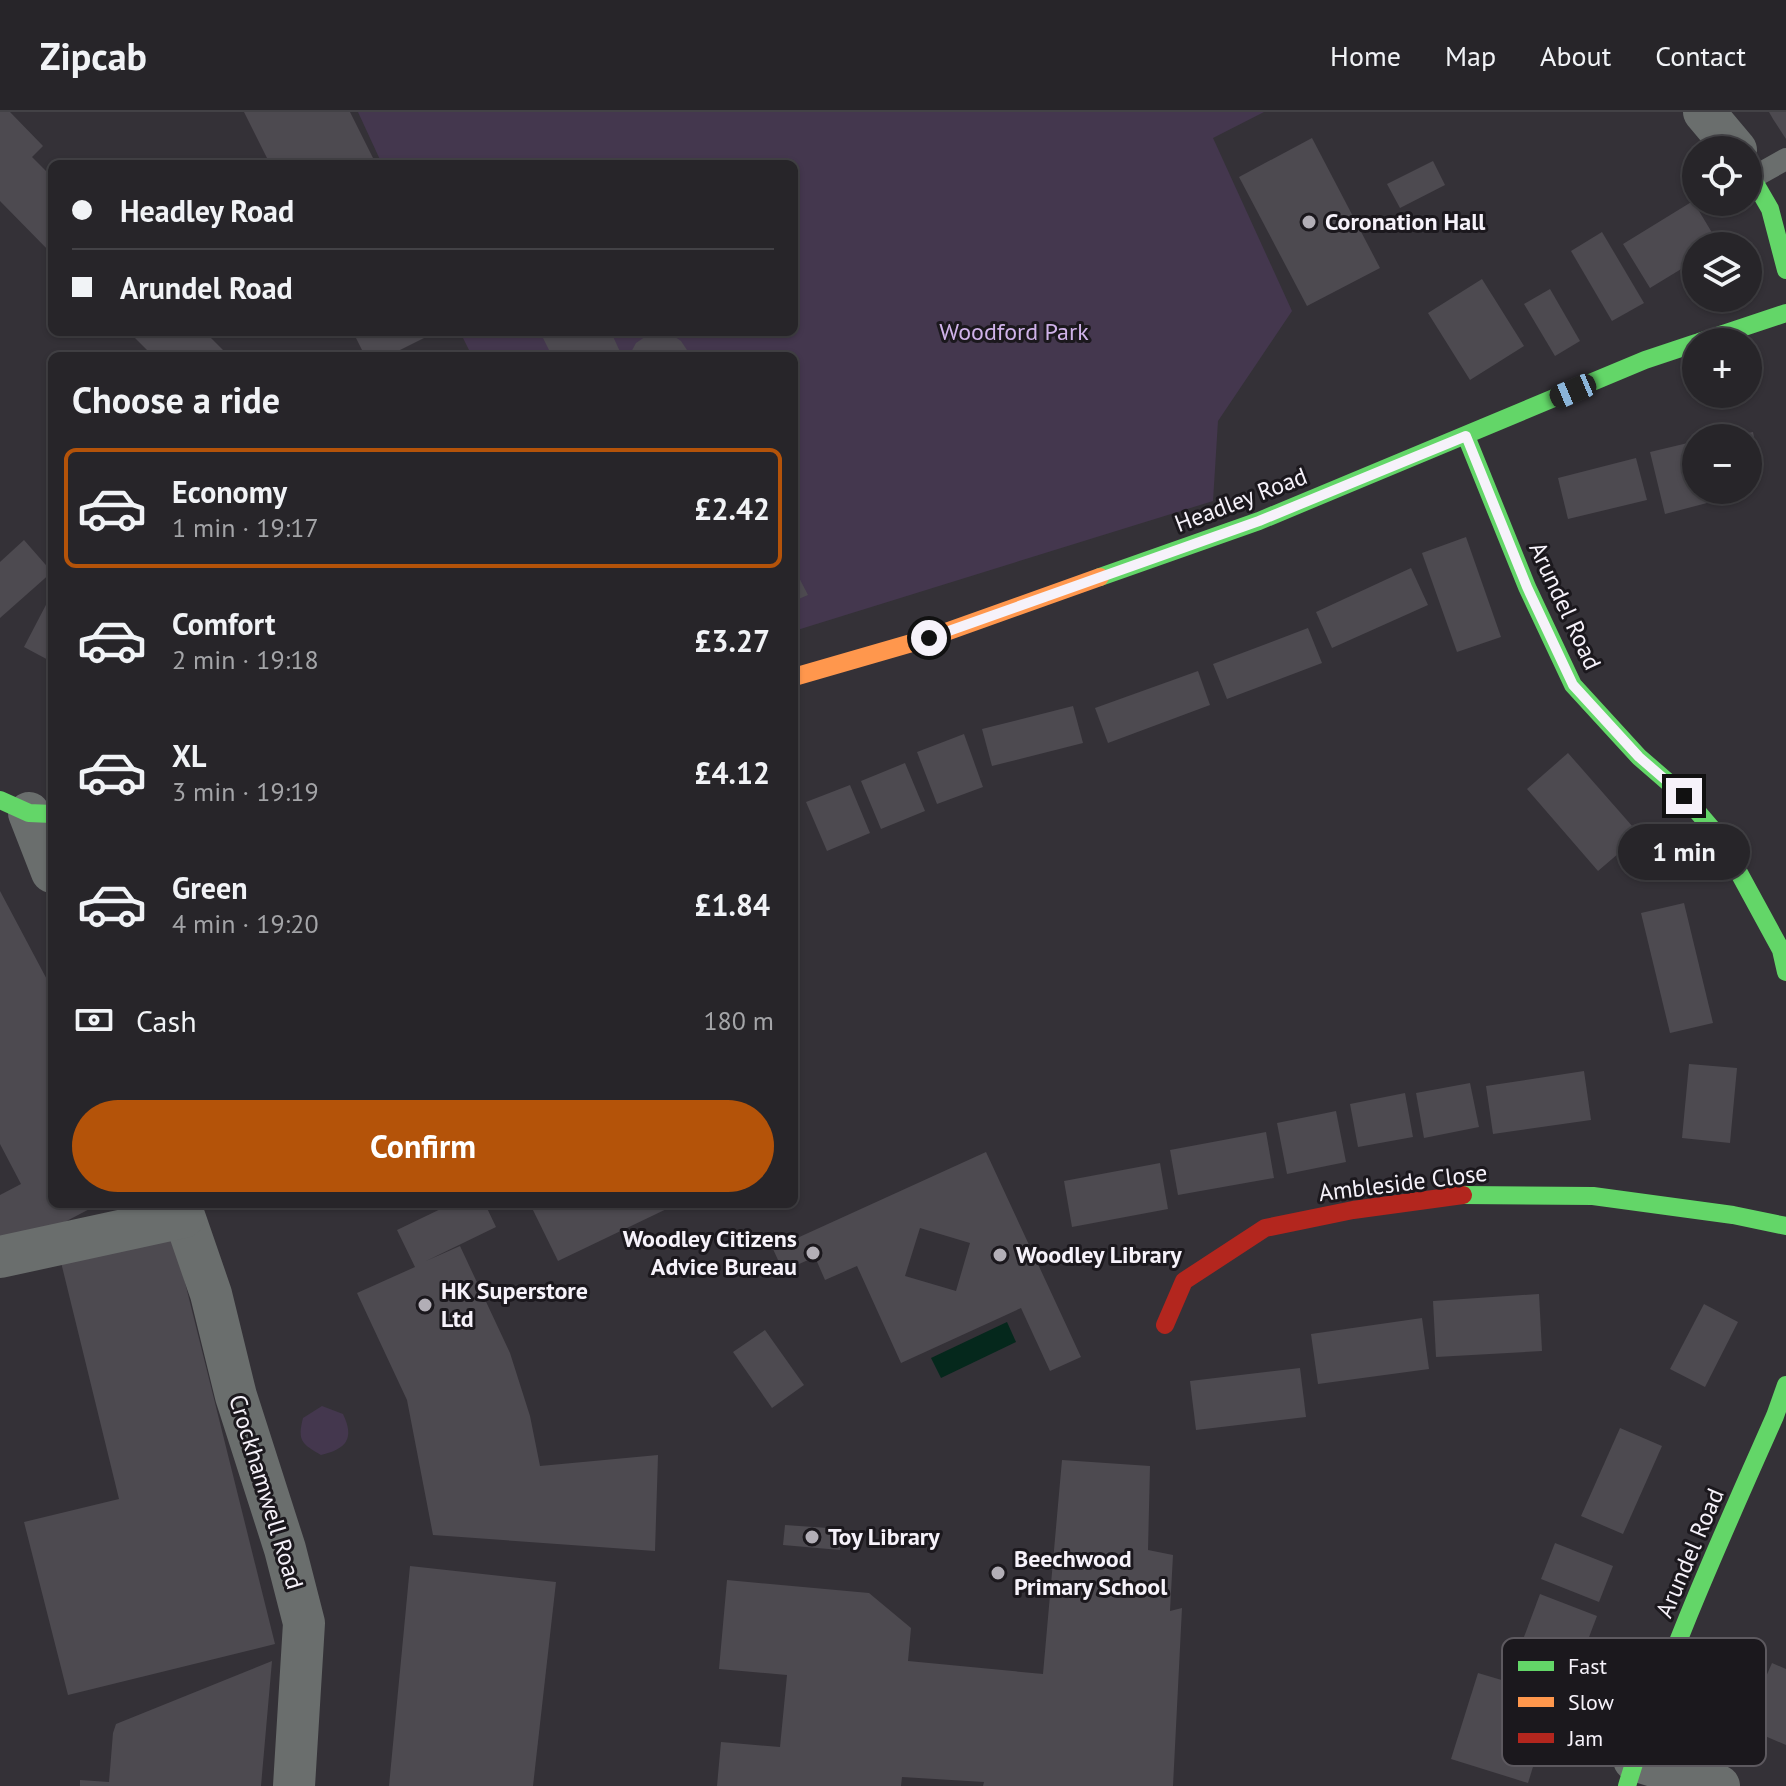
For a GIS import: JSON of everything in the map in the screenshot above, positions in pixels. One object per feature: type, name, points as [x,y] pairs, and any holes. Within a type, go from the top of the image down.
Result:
[{"type":"street","points":[[1704,112],[1722,136]]},
{"type":"street","points":[[1762,195],[1770,209],[1786,270]]},
{"type":"street","name":"Headley Road","points":[[1740,328],[1786,313]]},
{"type":"street","name":"Headley Road","points":[[798,676],[929,638],[1259,521],[1682,347]]},
{"type":"street","name":"Arundel Road","points":[[1466,436],[1527,587],[1573,685],[1639,757],[1684,796],[1720,838],[1784,949],[1786,972]]},
{"type":"street","points":[[27,809],[48,862]]},
{"type":"street","name":"Ambleside Close","points":[[1165,1325],[1184,1281],[1265,1228],[1353,1210],[1461,1195],[1593,1196],[1733,1215],[1786,1226]]},
{"type":"street","points":[[0,1257],[182,1210]]},
{"type":"street","name":"Crockhamwell Road","points":[[182,1210],[225,1288],[236,1396],[285,1549],[304,1623],[294,1786]]},
{"type":"street","name":"Arundel Road","points":[[1679,1638],[1786,1385]]},
{"type":"street","points":[[1630,1773],[1719,1786]]},
{"type":"lane","points":[[1762,163],[1786,159]]},
{"type":"green space","name":"Woodford Park","points":[[358,112],[1264,112],[1213,138],[1292,311],[1218,421],[1213,501],[798,630],[798,352],[470,352],[462,336],[798,336],[798,160],[380,160]]},
{"type":"green space","points":[[322,1406],[343,1414],[348,1436],[337,1450],[321,1455],[305,1445],[301,1432],[303,1418]]},
{"type":"shaded area","points":[[1007,1322],[1016,1342],[941,1378],[931,1358]]},
{"type":"building","points":[[0,112],[10,112],[43,146],[32,157],[48,173],[48,250],[0,201]]},
{"type":"building","points":[[244,112],[350,112],[374,160],[268,160]]},
{"type":"building","points":[[1769,112],[1786,112],[1786,139],[1773,119]]},
{"type":"building","name":"Coronation Hall","points":[[1312,138],[1380,268],[1307,306],[1239,177]]},
{"type":"building","points":[[1433,161],[1445,185],[1400,208],[1387,184]]},
{"type":"building","points":[[1682,208],[1682,216],[1702,216],[1712,232],[1682,232],[1682,269],[1650,288],[1623,244]]},
{"type":"building","points":[[1602,232],[1644,303],[1612,321],[1571,251]]},
{"type":"building","points":[[1482,279],[1524,346],[1470,380],[1428,313]]},
{"type":"building","points":[[1550,289],[1580,341],[1555,356],[1524,304]]},
{"type":"building","points":[[133,336],[209,336],[225,352],[149,352]]},
{"type":"building","points":[[355,336],[428,336],[396,352],[363,352]]},
{"type":"building","points":[[542,336],[613,336],[620,352],[550,352]]},
{"type":"building","points":[[646,336],[674,336],[688,352],[631,352],[636,343]]},
{"type":"building","points":[[1682,444],[1682,504],[1703,504],[1665,514],[1650,452]]},
{"type":"building","points":[[1636,458],[1647,500],[1568,519],[1558,478]]},
{"type":"building","points":[[1466,537],[1501,637],[1457,652],[1422,553]]},
{"type":"building","points":[[24,540],[48,567],[48,576],[0,618],[0,562]]},
{"type":"building","points":[[1411,568],[1428,605],[1332,648],[1316,612]]},
{"type":"building","points":[[798,576],[808,595],[798,599]]},
{"type":"building","points":[[48,601],[48,660],[24,647]]},
{"type":"building","points":[[1308,628],[1322,663],[1227,699],[1213,664]]},
{"type":"building","points":[[1198,671],[1210,705],[1108,743],[1095,708]]},
{"type":"building","points":[[1073,706],[1083,743],[992,766],[982,729]]},
{"type":"building","points":[[964,734],[983,787],[937,804],[917,752]]},
{"type":"building","points":[[1568,753],[1640,835],[1598,871],[1527,789]]},
{"type":"building","points":[[905,763],[925,811],[881,829],[861,781]]},
{"type":"building","points":[[850,785],[870,833],[827,851],[806,802]]},
{"type":"building","points":[[0,891],[48,981],[48,1208],[91,1208],[0,1256],[0,1195],[21,1184],[0,1144]]},
{"type":"building","points":[[1684,903],[1713,1023],[1670,1033],[1641,913]]},
{"type":"building","points":[[1689,1064],[1737,1068],[1730,1143],[1682,1138]]},
{"type":"building","points":[[1584,1071],[1591,1120],[1493,1134],[1486,1086]]},
{"type":"building","points":[[1470,1083],[1479,1127],[1424,1138],[1416,1093]]},
{"type":"building","points":[[1405,1093],[1413,1137],[1358,1147],[1350,1104]]},
{"type":"building","points":[[1336,1111],[1346,1162],[1287,1174],[1277,1123]]},
{"type":"building","points":[[1266,1132],[1274,1178],[1178,1195],[1170,1150]]},
{"type":"building","name":"Woodley Library","points":[[986,1152],[1081,1357],[1050,1371],[1021,1308],[901,1363],[857,1266],[825,1280],[815,1257],[783,1271],[773,1249]],"holes":[[[920,1228],[970,1243],[956,1291],[905,1276]]]},
{"type":"building","points":[[1160,1163],[1168,1209],[1072,1227],[1064,1181]]},
{"type":"building","points":[[443,1208],[487,1208],[496,1227],[426,1261],[460,1246],[510,1353],[530,1416],[540,1466],[658,1455],[655,1551],[433,1535],[407,1400],[357,1293],[415,1267],[397,1230]]},
{"type":"building","points":[[532,1208],[669,1208],[558,1261]]},
{"type":"building","points":[[170,1222],[275,1644],[68,1695],[24,1522],[119,1499],[58,1250]]},
{"type":"building","points":[[1539,1294],[1542,1351],[1436,1357],[1433,1301]]},
{"type":"building","points":[[1704,1304],[1738,1322],[1705,1387],[1670,1369]]},
{"type":"building","points":[[1422,1318],[1429,1369],[1318,1384],[1311,1334]]},
{"type":"building","points":[[765,1330],[804,1385],[772,1408],[733,1352]]},
{"type":"building","points":[[1300,1368],[1306,1417],[1196,1430],[1190,1381]]},
{"type":"building","points":[[1620,1428],[1662,1446],[1623,1534],[1581,1516]]},
{"type":"building","points":[[1062,1460],[1150,1466],[1148,1550],[1173,1555],[1170,1611],[1182,1608],[1173,1786],[983,1786],[984,1782],[902,1777],[901,1786],[717,1786],[721,1742],[780,1747],[787,1675],[719,1669],[727,1580],[869,1593],[911,1628],[908,1661],[1043,1674]]},
{"type":"building","name":"Toy Library","points":[[785,1525],[842,1529],[840,1550],[783,1545]]},
{"type":"building","points":[[1555,1543],[1613,1566],[1599,1602],[1541,1579]]},
{"type":"building","points":[[410,1566],[556,1582],[533,1786],[389,1786]]},
{"type":"building","points":[[1540,1594],[1597,1616],[1589,1638],[1524,1638]]},
{"type":"building","points":[[272,1661],[261,1786],[80,1786],[80,1780],[109,1782],[116,1724]]},
{"type":"building","points":[[1772,1663],[1786,1669],[1786,1745],[1766,1736],[1766,1677]]},
{"type":"building","points":[[1478,1673],[1502,1680],[1502,1766],[1533,1766],[1528,1783],[1451,1759]]},
{"type":"traffic: fast","points":[[1762,195],[1770,209],[1786,270]]},
{"type":"traffic: fast","points":[[1741,328],[1786,313]]},
{"type":"traffic: fast","points":[[1100,577],[1259,521],[1645,360],[1682,348]]},
{"type":"traffic: fast","points":[[1466,436],[1527,587],[1573,685],[1639,757],[1684,796],[1720,838],[1781,950],[1786,972]]},
{"type":"traffic: fast","points":[[0,800],[29,813],[48,814]]},
{"type":"traffic: fast","points":[[1463,1195],[1593,1196],[1733,1215],[1786,1226]]},
{"type":"traffic: fast","points":[[1680,1638],[1786,1385]]},
{"type":"traffic: fast","points":[[1627,1786],[1633,1766]]},
{"type":"traffic: slow","points":[[798,676],[929,638],[1100,577]]},
{"type":"traffic: jam","points":[[1165,1325],[1184,1281],[1265,1228],[1353,1210],[1463,1195]]},
{"type":"place","name":"Coronation Hall","points":[[1309,222]]},
{"type":"place","name":"Woodley Citizens Advice Bureau","points":[[813,1253]]},
{"type":"place","name":"Woodley Library","points":[[1000,1255]]},
{"type":"place","name":"HK Superstore Ltd","points":[[425,1305]]},
{"type":"place","name":"Toy Library","points":[[812,1537]]},
{"type":"place","name":"Beechwood Primary School","points":[[998,1573]]},
{"type":"route","points":[[929,638],[1259,521],[1466,436],[1527,587],[1573,685],[1639,757],[1684,796]]}]
